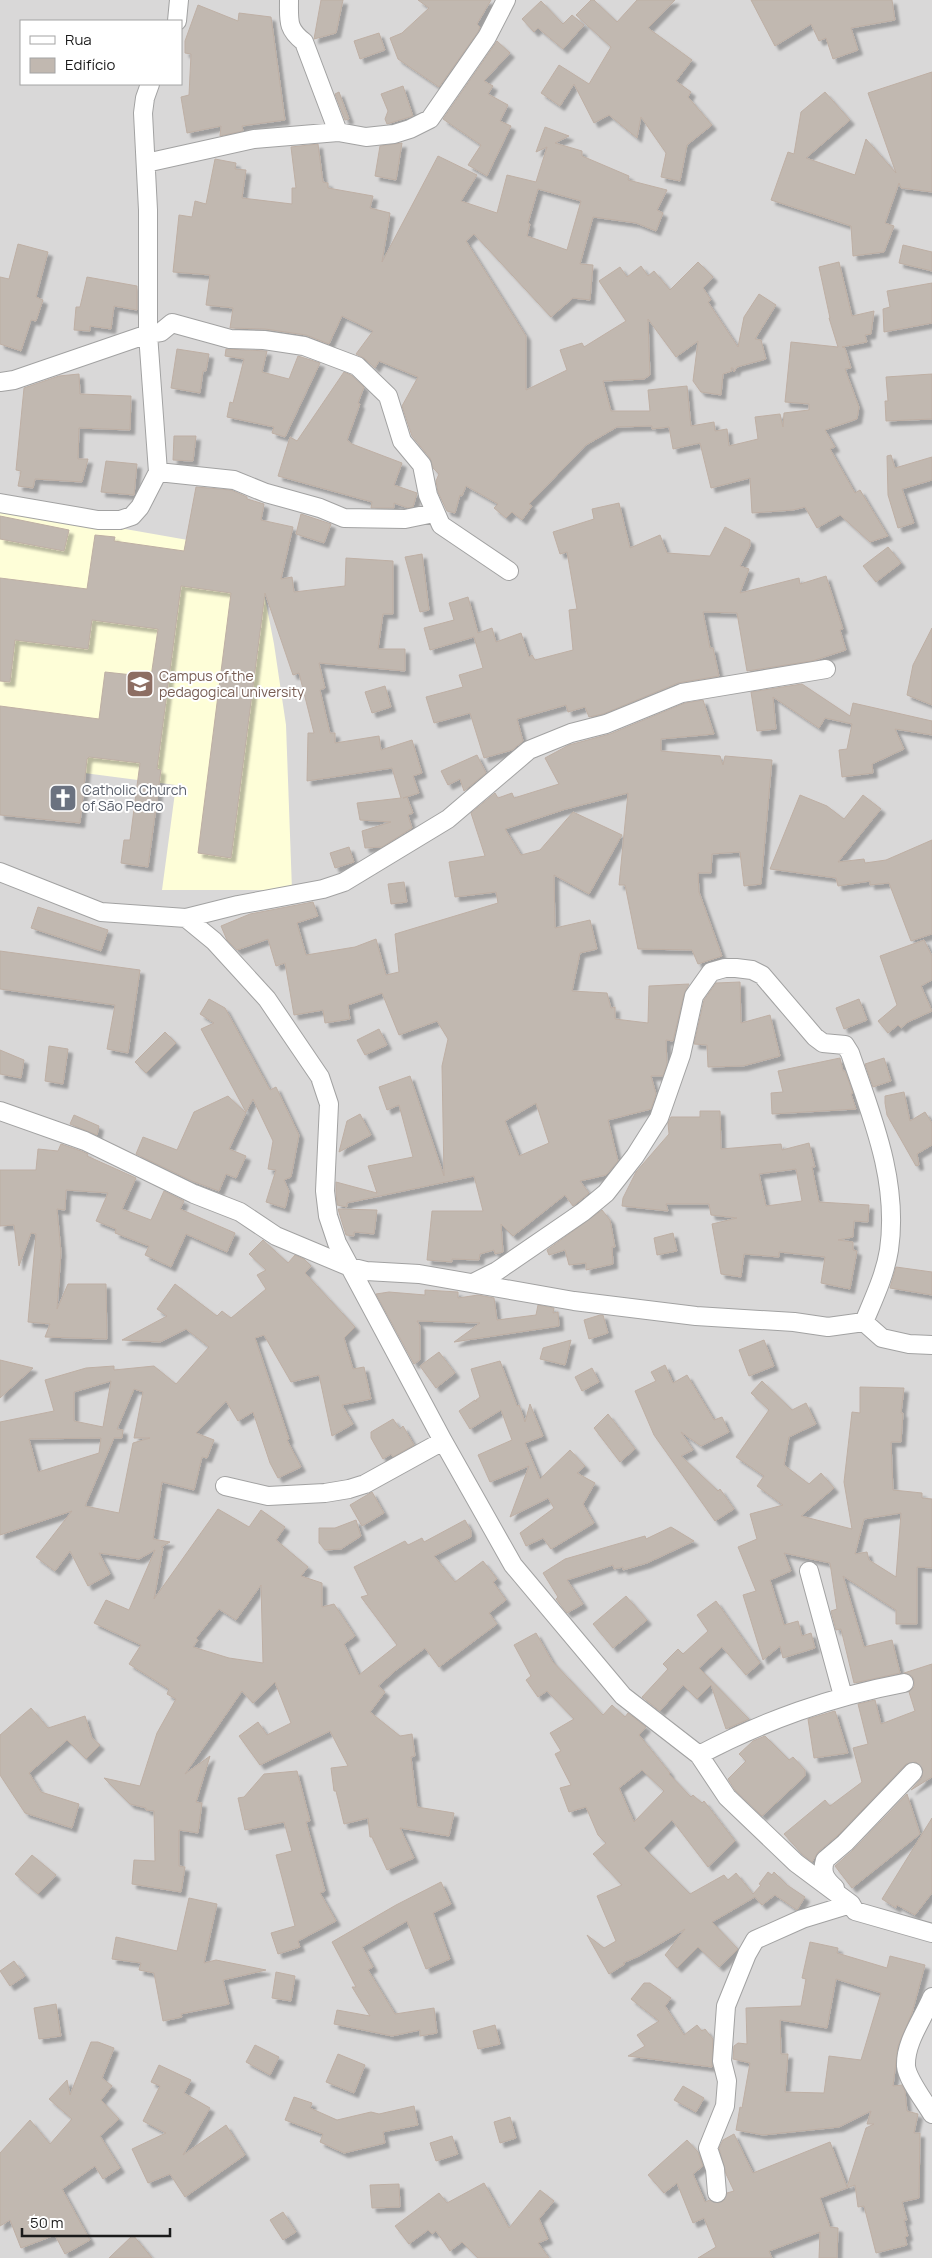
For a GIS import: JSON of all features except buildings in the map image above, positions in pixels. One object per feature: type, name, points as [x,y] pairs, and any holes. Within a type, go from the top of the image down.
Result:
[{"type":"street","points":[[177,20],[179,0]]},
{"type":"street","points":[[289,0],[289,20],[292,33],[304,42],[338,132]]},
{"type":"street","points":[[146,163],[254,139],[338,132],[366,137],[394,134],[430,119],[487,37],[506,0]]},
{"type":"street","points":[[0,503],[98,520],[120,520],[132,516],[140,507],[158,472],[148,334],[146,163],[143,113],[145,98],[150,85]]},
{"type":"street","points":[[0,382],[14,380],[78,360],[148,334],[162,332],[172,323],[230,339],[264,340],[304,346],[357,366],[388,396],[402,441],[422,465],[428,495],[434,513],[441,525],[509,571]]},
{"type":"street","points":[[158,472],[234,480],[266,493],[320,508],[344,518],[405,519],[434,513]]},
{"type":"street","points":[[0,872],[101,912],[186,918],[238,905],[323,889],[344,882],[448,819],[529,750],[563,736],[606,724],[682,693],[826,668]]},
{"type":"street","points":[[186,918],[214,941],[267,999],[320,1077],[329,1104],[326,1191],[328,1216],[337,1242],[443,1440],[513,1565],[623,1696],[699,1755],[727,1796],[796,1863],[851,1904],[855,1911],[932,1933]]},
{"type":"street","points":[[475,1282],[497,1271],[583,1212],[606,1192],[635,1156],[659,1118],[681,1055],[694,996],[711,972],[726,968],[736,968],[752,970],[762,975],[815,1037],[823,1043],[844,1045],[850,1053],[883,1150],[891,1216],[889,1251],[883,1276],[864,1322]]},
{"type":"street","points":[[0,1111],[85,1141],[194,1194],[240,1212],[276,1236],[350,1267],[366,1271],[419,1274],[475,1282],[574,1301],[696,1316],[794,1322],[828,1327],[864,1322],[882,1338],[909,1344],[932,1346]]},
{"type":"street","points":[[225,1486],[268,1496],[325,1493],[349,1489],[365,1484],[443,1440]]},
{"type":"street","points":[[809,1571],[843,1696]]},
{"type":"street","points":[[699,1755],[743,1732],[791,1713],[843,1696],[904,1682]]},
{"type":"street","points":[[866,1914],[827,1881],[823,1874],[825,1860],[845,1843],[913,1772]]},
{"type":"street","points":[[717,2193],[715,2169],[708,2148],[725,2106],[727,2081],[722,2061],[726,2006],[747,1954],[755,1940],[802,1920],[851,1904]]},
{"type":"street","points":[[932,1997],[910,2043],[906,2067],[915,2087],[932,2114]]},
{"type":"shaded area","points":[[0,0],[932,0],[932,2258],[0,2258]]},
{"type":"shaded area","name":"Campus of the pedagogical university","points":[[0,507],[256,552],[274,644],[286,725],[292,890],[162,890],[176,785],[0,762]]},
{"type":"place","name":"Campus of the pedagogical university","points":[[140,684]]},
{"type":"place","name":"Catholic Church of São Pedro","points":[[63,798]]}]
